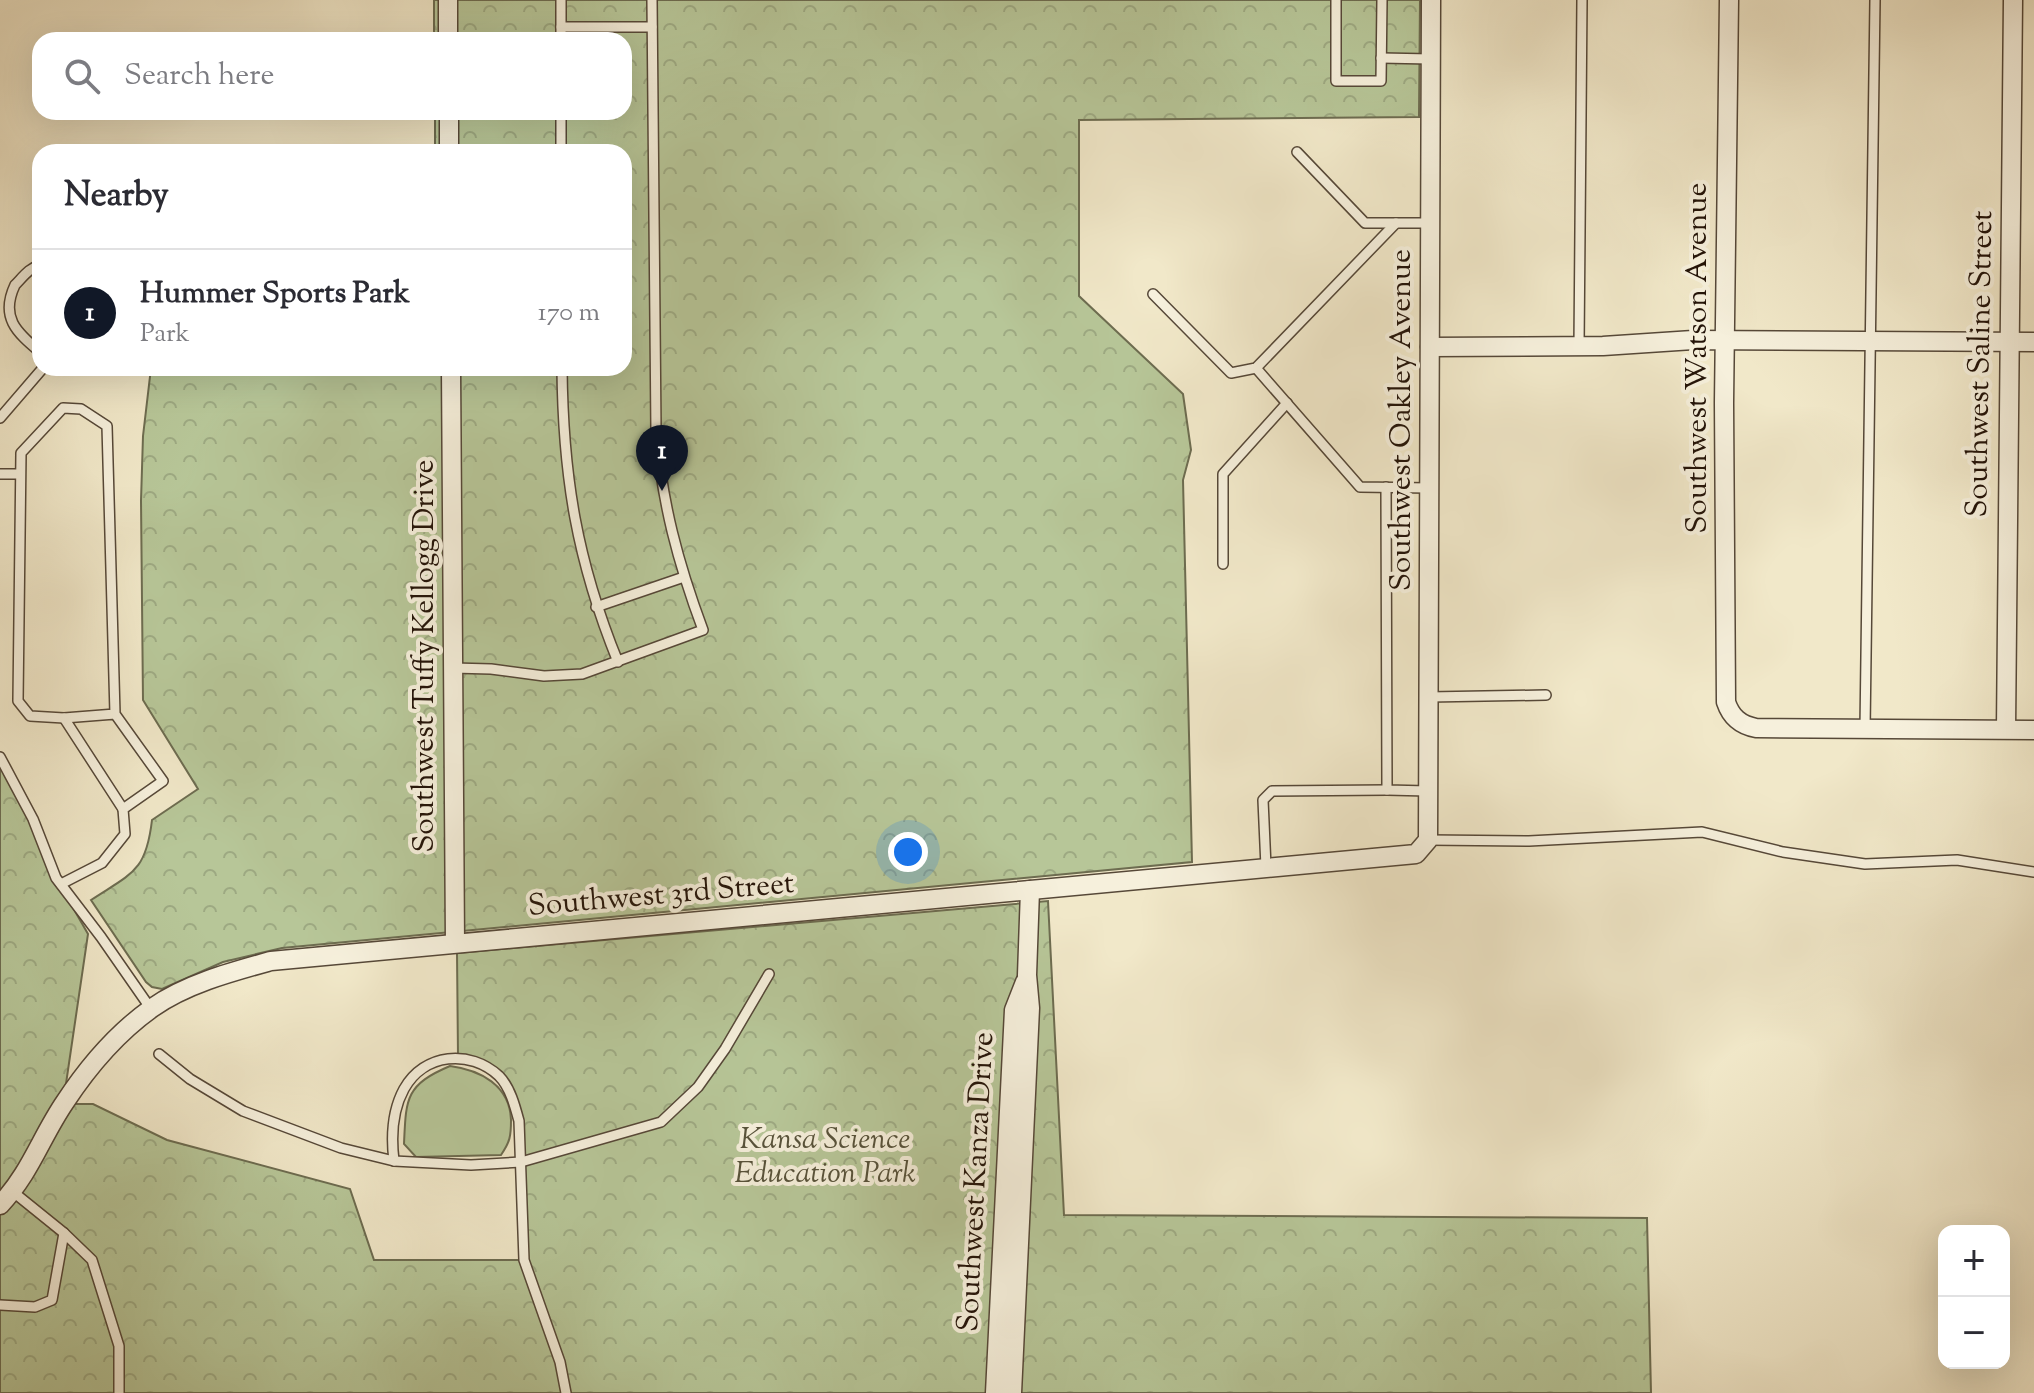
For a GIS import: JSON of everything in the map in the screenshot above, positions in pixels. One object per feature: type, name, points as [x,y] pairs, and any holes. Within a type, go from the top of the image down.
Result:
[{"type":"street","points":[[448,0],[448,32]]},
{"type":"street","name":"Southwest Oakley Avenue","points":[[1428,840],[1431,0]]},
{"type":"street","name":"Southwest Watson Avenue","points":[[1729,0],[1724,340],[1726,702],[1731,715],[1742,724],[1756,728],[1865,729]]},
{"type":"street","name":"Southwest Saline Street","points":[[2006,729],[2013,0]]},
{"type":"street","points":[[449,120],[449,144]]},
{"type":"street","points":[[1430,347],[1579,346],[1724,340],[2034,342]]},
{"type":"street","name":"Southwest Tuffy Kellogg Drive","points":[[451,376],[455,943]]},
{"type":"street","points":[[1865,729],[2034,730]]},
{"type":"street","name":"Southwest 3rd Street","points":[[6,1198],[29,1168],[63,1104],[100,1055],[151,1009],[222,975],[271,961],[1416,854],[1428,840]]},
{"type":"street","name":"Southwest Kanza Drive","points":[[1012,1393],[1030,1008],[1027,975],[1030,890]]},
{"type":"street","name":"Southwest Kanza Drive","points":[[995,1393],[1014,1010],[1027,975]]},
{"type":"lane","points":[[561,0],[561,32]]},
{"type":"lane","points":[[453,668],[562,677],[582,674],[703,630],[684,577],[666,508],[656,431],[652,0]]},
{"type":"lane","points":[[1336,0],[1336,81],[1381,81],[1382,0]]},
{"type":"lane","points":[[1579,346],[1582,0]]},
{"type":"lane","points":[[1865,729],[1875,0]]},
{"type":"lane","points":[[561,27],[652,27]]},
{"type":"lane","points":[[1381,58],[1431,59]]},
{"type":"lane","points":[[561,120],[561,144]]},
{"type":"lane","points":[[1297,152],[1365,223],[1430,223]]},
{"type":"lane","points":[[1153,294],[1231,373],[1256,368],[1396,223]]},
{"type":"lane","points":[[32,269],[6,296],[3,308],[6,322],[32,345]]},
{"type":"lane","points":[[1256,368],[1360,487],[1429,488]]},
{"type":"lane","points":[[0,418],[36,376]]},
{"type":"lane","points":[[562,376],[572,514],[596,607],[618,662]]},
{"type":"lane","points":[[1223,564],[1223,474],[1287,403]]},
{"type":"lane","points":[[115,714],[64,718],[30,716],[18,701],[21,453],[63,408],[81,409],[107,426],[115,714],[163,781],[123,809]]},
{"type":"lane","points":[[0,474],[20,474]]},
{"type":"lane","points":[[1386,487],[1387,790]]},
{"type":"lane","points":[[596,607],[684,577]]},
{"type":"lane","points":[[1429,697],[1546,695]]},
{"type":"lane","points":[[61,884],[102,863],[125,834],[123,809],[64,718]]},
{"type":"lane","points":[[0,757],[27,806],[61,884],[151,1009]]},
{"type":"lane","points":[[1266,867],[1263,800],[1272,791],[1428,791]]},
{"type":"lane","points":[[1428,840],[1529,841],[1702,832],[1783,852],[1865,864],[1957,860],[2034,872]]},
{"type":"lane","points":[[159,1054],[190,1079],[243,1111],[341,1148],[394,1161],[471,1165],[521,1162],[661,1122],[698,1087],[725,1049],[769,974]]},
{"type":"lane","points":[[394,1161],[390,1134],[404,1089],[414,1076],[439,1060],[458,1056],[500,1076],[513,1099],[519,1121],[524,1260],[560,1362],[566,1393]]},
{"type":"lane","points":[[6,1198],[64,1233],[92,1260],[119,1346],[119,1393]]},
{"type":"lane","points":[[0,1305],[35,1307],[52,1300],[64,1233]]},
{"type":"green space","points":[[434,0],[1420,0],[1419,117],[1079,120],[1079,296],[1183,394],[1191,450],[1183,480],[1192,862],[282,948],[223,962],[162,989],[146,982],[91,900],[135,869],[146,851],[152,820],[198,789],[143,700],[141,501],[143,436],[150,376],[632,376],[632,144],[435,144],[435,120],[632,120],[632,32],[434,32]]},
{"type":"green space","name":"Kansa Science Education Park","points":[[0,759],[56,878],[88,934],[63,1104],[93,1104],[167,1140],[350,1189],[374,1260],[524,1260],[519,1121],[500,1076],[458,1056],[457,953],[1048,901],[1064,1215],[1647,1218],[1651,1393],[0,1393]]},
{"type":"green space","points":[[450,1066],[472,1071],[491,1081],[505,1097],[511,1130],[501,1155],[416,1157],[404,1144],[411,1095],[424,1080]]},
{"type":"place","name":"Hummer Sports Park","points":[[662,491]]}]
